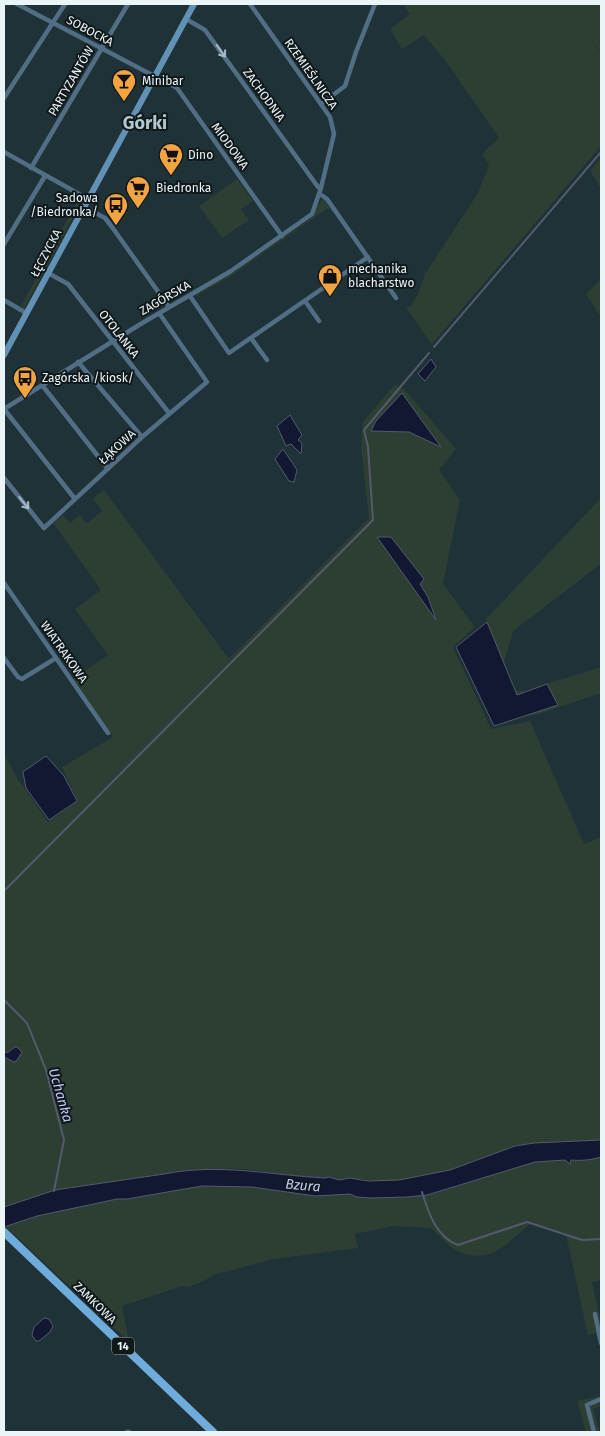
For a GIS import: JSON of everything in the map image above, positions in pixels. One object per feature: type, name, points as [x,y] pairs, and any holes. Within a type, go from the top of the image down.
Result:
[{"type":"main road","name":"ŁĘCZYCKA","points":[[4,355],[194,4]]},
{"type":"main road","name":"ZAMKOWA","points":[[4,1232],[213,1432]]},
{"type":"street","name":"SOBOCKA","points":[[17,4],[154,76]]},
{"type":"street","points":[[4,98],[65,4]]},
{"type":"street","name":"PARTYZANTÓW","points":[[31,168],[128,4]]},
{"type":"street","name":"RZEMIEŚLNICZA","points":[[250,4],[330,117],[334,131],[320,191]]},
{"type":"street","points":[[321,104],[345,86],[375,4]]},
{"type":"street","name":"ZACHODNIA","points":[[186,19],[205,30],[396,298]]},
{"type":"street","name":"MIODOWA","points":[[154,76],[177,88],[282,236]]},
{"type":"street","points":[[4,152],[88,200]]},
{"type":"street","points":[[4,244],[45,176]]},
{"type":"street","name":"ZAGÓRSKA","points":[[4,409],[78,362],[190,296],[282,236],[312,214],[320,191]]},
{"type":"street","points":[[84,207],[105,218],[169,307]]},
{"type":"street","points":[[4,231],[10,235]]},
{"type":"street","points":[[190,296],[229,353],[368,257]]},
{"type":"street","name":"OTOLANKA","points":[[48,273],[68,284],[169,414]]},
{"type":"street","points":[[4,300],[26,313]]},
{"type":"street","points":[[305,301],[319,321]]},
{"type":"street","name":"ŁĄKOWA","points":[[4,478],[44,528],[142,438],[207,382],[159,313]]},
{"type":"street","points":[[251,338],[267,360]]},
{"type":"street","points":[[78,362],[142,438]]},
{"type":"street","points":[[42,385],[108,469]]},
{"type":"street","points":[[4,409],[75,499]]},
{"type":"street","name":"WIATRAKOWA","points":[[4,583],[108,733]]},
{"type":"street","points":[[4,658],[18,677],[22,679],[56,658]]},
{"type":"street","points":[[595,1314],[601,1343]]},
{"type":"street","points":[[594,1432],[587,1405],[601,1399]]},
{"type":"green space","points":[[403,4],[601,4],[601,52],[587,34],[601,53],[601,146],[432,344],[406,308],[410,307],[418,294],[425,274],[478,193],[489,165],[482,154],[499,138],[445,60],[424,35],[402,49],[390,29],[410,14]]},
{"type":"green space","points":[[601,157],[601,189],[590,171]]},
{"type":"green space","points":[[237,179],[253,201],[241,209],[249,220],[222,238],[199,206]]},
{"type":"green space","points":[[79,198],[80,204],[24,309],[21,306]]},
{"type":"green space","points":[[324,199],[334,213],[328,208],[228,278],[195,295],[234,272],[310,219],[319,203]]},
{"type":"green space","points":[[601,279],[601,317],[586,294]]},
{"type":"green space","points":[[395,384],[405,390],[456,449],[439,470],[460,500],[443,584],[475,627],[453,647],[491,729],[530,721],[584,844],[601,837],[601,1140],[534,1143],[515,1146],[450,1170],[399,1180],[382,1181],[350,1178],[339,1180],[336,1178],[240,1169],[201,1169],[54,1190],[4,1207],[4,753],[17,778],[48,822],[78,801],[62,767],[113,737],[73,679],[108,655],[75,609],[101,590],[53,523],[63,515],[70,523],[80,515],[87,524],[102,511],[93,498],[104,490],[229,659],[369,518],[361,446],[363,422]]},
{"type":"green space","points":[[601,498],[601,564],[513,631],[504,662],[511,690],[531,692],[550,683],[601,667],[601,693],[539,714],[501,720],[461,646],[487,622],[486,619]]},
{"type":"green space","points":[[601,1157],[601,1280],[592,1282],[601,1323],[601,1335],[597,1336],[595,1333],[588,1335],[566,1235],[530,1224],[505,1245],[488,1254],[479,1256],[469,1255],[454,1249],[431,1228],[393,1226],[355,1234],[358,1248],[274,1259],[217,1274],[188,1287],[182,1286],[122,1306],[129,1342],[5,1226],[37,1216],[117,1199],[127,1199],[202,1186],[252,1187],[315,1196],[350,1194],[357,1197],[371,1198],[428,1195],[535,1162],[579,1161]]},
{"type":"green space","points":[[601,1396],[601,1406],[593,1409],[599,1430],[598,1432],[586,1432],[577,1401]]},
{"type":"water","points":[[431,359],[436,367],[425,381],[418,374]]},
{"type":"water","points":[[402,393],[441,447],[409,432],[371,431],[376,421]]},
{"type":"water","points":[[290,415],[302,435],[298,440],[302,443],[301,454],[291,444],[286,446],[277,426]]},
{"type":"water","points":[[283,449],[297,470],[294,482],[289,481],[275,459]]},
{"type":"water","points":[[377,537],[391,537],[424,579],[420,584],[428,597],[436,620]]},
{"type":"water","points":[[487,622],[517,695],[547,684],[558,705],[494,726],[456,647]]},
{"type":"water","points":[[46,756],[64,776],[77,801],[49,820],[26,788],[23,772]]},
{"type":"water","points":[[15,1047],[22,1052],[14,1062],[4,1057],[4,1051],[7,1053]]},
{"type":"water","name":"Bzura","points":[[601,1140],[601,1157],[571,1160],[570,1164],[565,1160],[535,1162],[427,1195],[371,1198],[357,1197],[350,1194],[315,1196],[252,1187],[202,1186],[127,1199],[117,1199],[37,1216],[4,1227],[4,1207],[55,1190],[185,1171],[225,1170],[304,1177],[329,1177],[339,1180],[350,1178],[368,1181],[399,1180],[450,1170],[515,1146],[534,1143]]},
{"type":"water","points":[[44,1318],[49,1319],[53,1326],[50,1332],[39,1341],[36,1341],[32,1335],[34,1327]]},
{"type":"waterway","points":[[434,347],[601,152]]},
{"type":"waterway","points":[[4,891],[373,520],[368,447],[364,430],[429,353]]},
{"type":"waterway","name":"Uchanka","points":[[4,1000],[27,1023],[46,1070],[64,1140],[54,1191]]},
{"type":"waterway","points":[[422,1192],[434,1223],[444,1236],[458,1245],[527,1222],[582,1240],[601,1239]]},
{"type":"place","name":"Minibar","points":[[124,102]]},
{"type":"place","name":"Dino","points":[[171,176]]},
{"type":"place","name":"Biedronka","points":[[138,209]]},
{"type":"place","name":"Sadowa /Biedronka/","points":[[116,226]]},
{"type":"place","name":"mechanika blacharstwo","points":[[330,297]]},
{"type":"place","name":"Zagórska /kiosk/","points":[[25,399]]},
{"type":"district","name":"Górki","points":[[145,123]]}]
